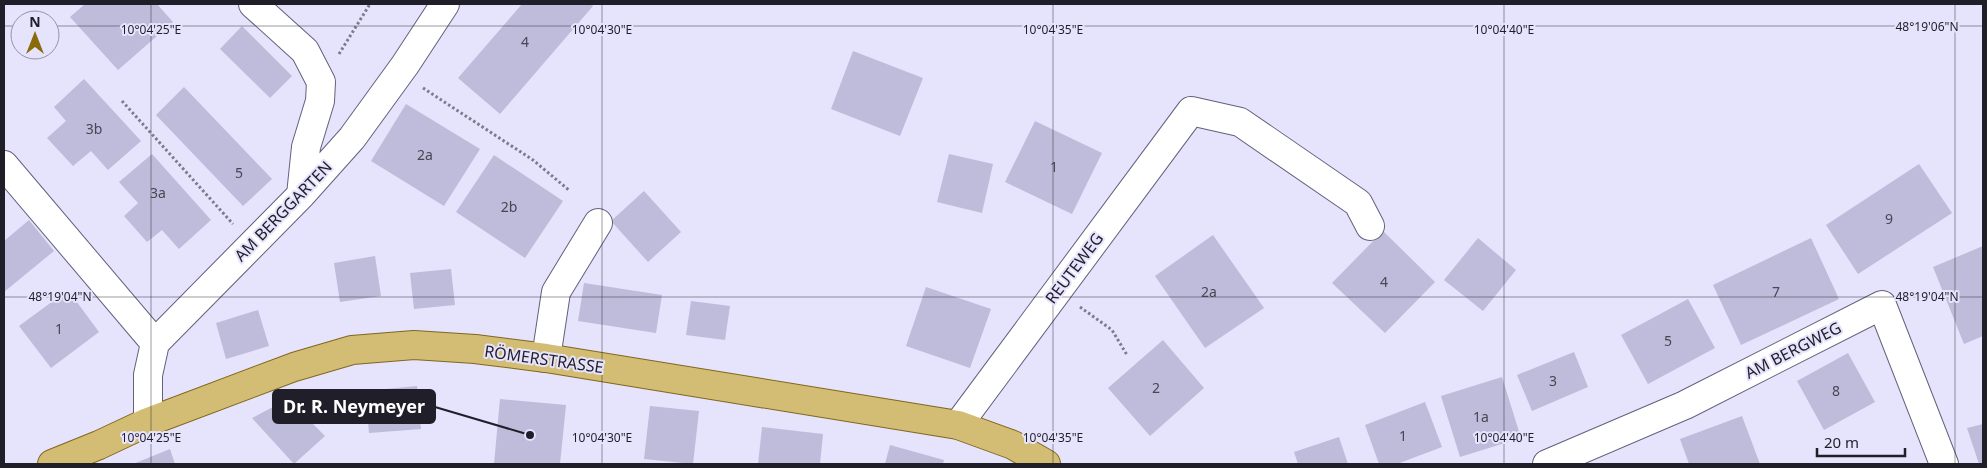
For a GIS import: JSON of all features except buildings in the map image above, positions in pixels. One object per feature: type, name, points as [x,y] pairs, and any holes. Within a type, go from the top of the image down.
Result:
[{"type":"main road","name":"RÖMERSTRASSE","points":[[52,464],[148,422],[294,367],[352,350],[414,345],[475,349],[546,358],[958,425],[1012,445],[1046,464]]},
{"type":"street","points":[[253,4],[305,52],[322,82],[320,101],[306,147],[301,195]]},
{"type":"street","name":"AM BERGGARTEN","points":[[155,343],[301,195],[352,138],[444,4]]},
{"type":"street","name":"REUTEWEG","points":[[958,425],[1191,111],[1240,122],[1358,203],[1370,226]]},
{"type":"street","points":[[4,165],[155,343],[148,375],[148,422]]},
{"type":"street","points":[[546,358],[556,292],[598,223]]},
{"type":"street","name":"AM BERGWEG","points":[[1547,464],[1685,405],[1882,305],[1944,464]]},
{"type":"path","points":[[322,82],[370,4]]},
{"type":"path","points":[[399,72],[533,160],[570,191]]},
{"type":"path","points":[[122,101],[252,245]]},
{"type":"path","points":[[1057,291],[1112,330],[1127,355]]},
{"type":"place","name":"Dr. R. Neymeyer","points":[[530,435]]}]
